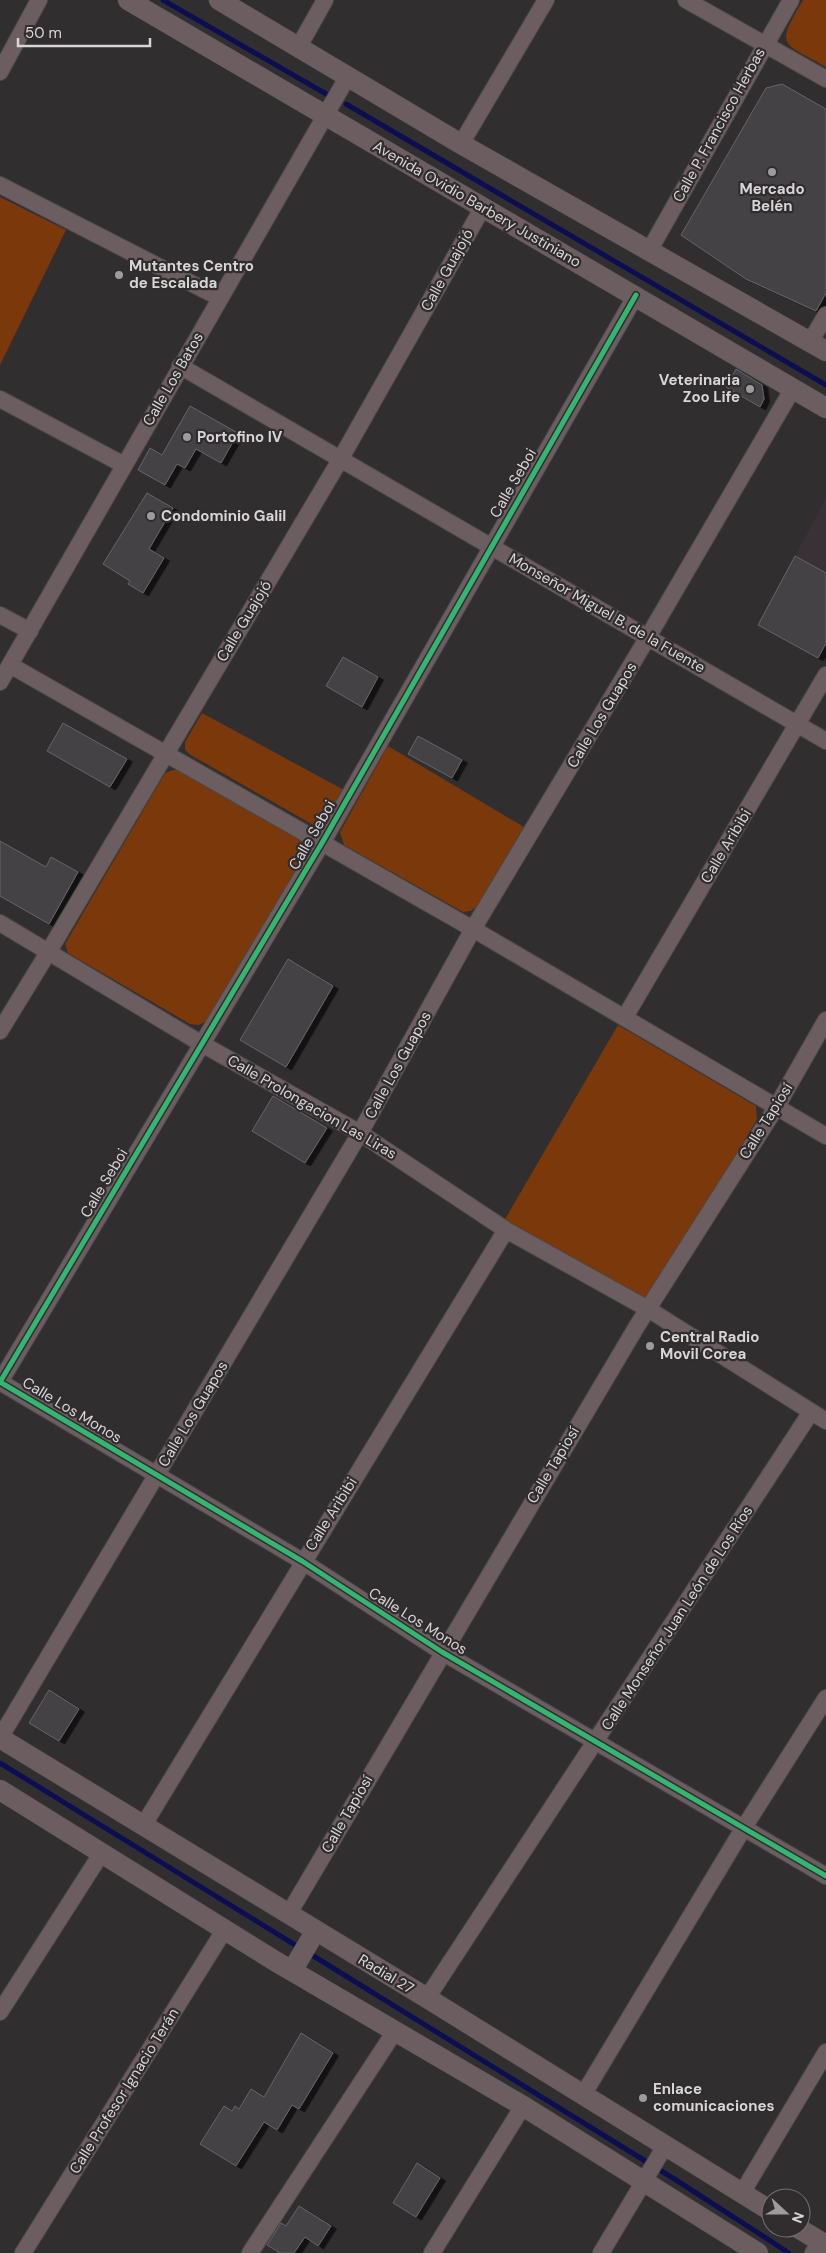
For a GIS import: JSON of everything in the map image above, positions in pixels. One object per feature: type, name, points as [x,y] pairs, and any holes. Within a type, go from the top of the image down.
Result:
[{"type":"street","points":[[0,72],[39,0]]},
{"type":"street","name":"Avenida Ovidio Barbery Justiniano","points":[[128,0],[636,295],[792,390],[826,408]]},
{"type":"street","points":[[219,0],[461,144],[818,347],[826,315]]},
{"type":"street","points":[[298,48],[325,0]]},
{"type":"street","points":[[461,144],[546,0]]},
{"type":"street","points":[[686,0],[826,79]]},
{"type":"street","name":"Calle P. Francisco Herbas","points":[[649,251],[791,0]]},
{"type":"street","name":"Calle Los Batos","points":[[0,682],[348,76]]},
{"type":"street","points":[[0,184],[220,298]]},
{"type":"street","name":"Calle Guajojó","points":[[0,1031],[49,952],[340,460],[483,207]]},
{"type":"street","name":"Calle Seboi","points":[[0,1382],[322,843],[636,295]]},
{"type":"street","name":"Monseñor Miguel B. de la Fuente","points":[[180,366],[826,742]]},
{"type":"street","name":"Calle Los Guapos","points":[[0,1738],[360,1132],[473,928],[648,637],[792,390]]},
{"type":"street","points":[[0,399],[124,465]]},
{"type":"street","points":[[0,614],[30,631]]},
{"type":"street","points":[[10,665],[473,928],[826,1136]]},
{"type":"street","name":"Calle Aribibi","points":[[625,1017],[826,675]]},
{"type":"street","name":"Calle Prolongacion Las Liras","points":[[0,923],[202,1044],[360,1132],[506,1230],[648,1309],[826,1422]]},
{"type":"street","name":"Calle Tapiosí","points":[[288,1915],[442,1652],[648,1309],[776,1106],[826,1020]]},
{"type":"street","name":"Calle Aribibi","points":[[143,1826],[302,1561],[506,1230]]},
{"type":"street","name":"Calle Los Monos","points":[[0,1382],[302,1561],[442,1652],[826,1876]]},
{"type":"street","name":"Calle Monseñor Juan León de Los Ríos","points":[[427,1998],[811,1412]]},
{"type":"street","points":[[583,2095],[743,1829],[826,1698]]},
{"type":"street","name":"Radial 27","points":[[0,1738],[288,1915],[313,1935],[427,1998],[583,2095],[664,2149],[761,2205]]},
{"type":"street","points":[[0,1790],[101,1854],[226,1929],[295,1965],[395,2031],[648,2176],[758,2253]]},
{"type":"street","points":[[0,2012],[101,1854]]},
{"type":"street","name":"Calle Profesor Ignacio Terán","points":[[23,2253],[226,1929]]},
{"type":"street","points":[[295,1965],[313,1935]]},
{"type":"street","points":[[250,2253],[395,2031]]},
{"type":"street","points":[[742,2193],[826,2052]]},
{"type":"street","points":[[432,2253],[523,2106]]},
{"type":"street","points":[[601,2253],[664,2149]]},
{"type":"street","points":[[809,2238],[819,2247]]},
{"type":"shaded area","points":[[803,0],[826,0],[826,67],[799,52],[787,42],[788,27]]},
{"type":"shaded area","points":[[0,197],[66,230],[0,365]]},
{"type":"shaded area","points":[[826,499],[826,573],[795,556]]},
{"type":"shaded area","points":[[202,713],[344,790],[323,824],[315,826],[189,754],[185,749],[185,742]]},
{"type":"shaded area","points":[[388,746],[524,827],[477,906],[471,911],[463,912],[344,845],[340,832]]},
{"type":"shaded area","points":[[181,770],[305,843],[307,847],[304,860],[208,1020],[199,1025],[190,1024],[68,953],[65,944],[165,773]]},
{"type":"shaded area","points":[[618,1025],[756,1106],[757,1119],[653,1297],[644,1300],[504,1221]]},
{"type":"building","name":"Mercado Belén","points":[[782,84],[826,109],[826,293],[816,311],[746,279],[681,235],[766,88]]},
{"type":"building","name":"Veterinaria Zoo Life","points":[[736,369],[762,385],[764,399],[760,407],[726,387]]},
{"type":"building","name":"Portofino IV","points":[[190,406],[238,433],[221,463],[196,449],[185,468],[177,464],[165,485],[138,470],[150,448],[162,455]]},
{"type":"building","points":[[147,493],[173,508],[149,549],[164,558],[143,593],[128,584],[130,581],[103,564]]},
{"type":"building","points":[[795,556],[826,573],[826,643],[818,658],[758,625]]},
{"type":"building","points":[[343,657],[378,677],[362,707],[326,686]]},
{"type":"building","points":[[63,723],[127,759],[110,787],[47,751]]},
{"type":"building","points":[[418,736],[462,760],[452,778],[408,754]]},
{"type":"building","points":[[0,841],[46,867],[51,857],[78,872],[49,924],[0,896]]},
{"type":"building","points":[[288,959],[333,986],[286,1067],[240,1040]]},
{"type":"building","points":[[273,1096],[327,1128],[305,1163],[252,1131]]},
{"type":"building","points":[[49,1690],[79,1709],[59,1741],[29,1723]]},
{"type":"building","points":[[301,2033],[333,2053],[299,2109],[292,2105],[277,2130],[264,2122],[236,2166],[200,2144],[224,2106],[232,2111],[235,2106],[239,2109],[251,2089],[264,2097]]},
{"type":"building","points":[[417,2163],[440,2178],[416,2217],[393,2203]]},
{"type":"building","points":[[299,2206],[331,2226],[318,2246],[305,2237],[294,2253],[280,2253],[267,2245],[281,2223],[286,2226]]},
{"type":"waterway","points":[[163,0],[328,95]]},
{"type":"waterway","points":[[346,104],[826,385]]},
{"type":"waterway","points":[[0,1763],[300,1948]]},
{"type":"waterway","points":[[307,1952],[676,2180],[789,2253]]},
{"type":"cycle path","points":[[636,295],[322,843],[0,1382],[302,1561],[442,1652],[826,1876]]},
{"type":"place","name":"Mercado Belén","points":[[772,172]]},
{"type":"place","name":"Mutantes Centro de Escalada","points":[[119,275]]},
{"type":"place","name":"Veterinaria Zoo Life","points":[[750,389]]},
{"type":"place","name":"Portofino IV","points":[[187,437]]},
{"type":"place","name":"Condominio Galil","points":[[151,516]]},
{"type":"place","name":"Central Radio Movil Corea","points":[[650,1346]]},
{"type":"place","name":"Enlace comunicaciones","points":[[643,2098]]}]
